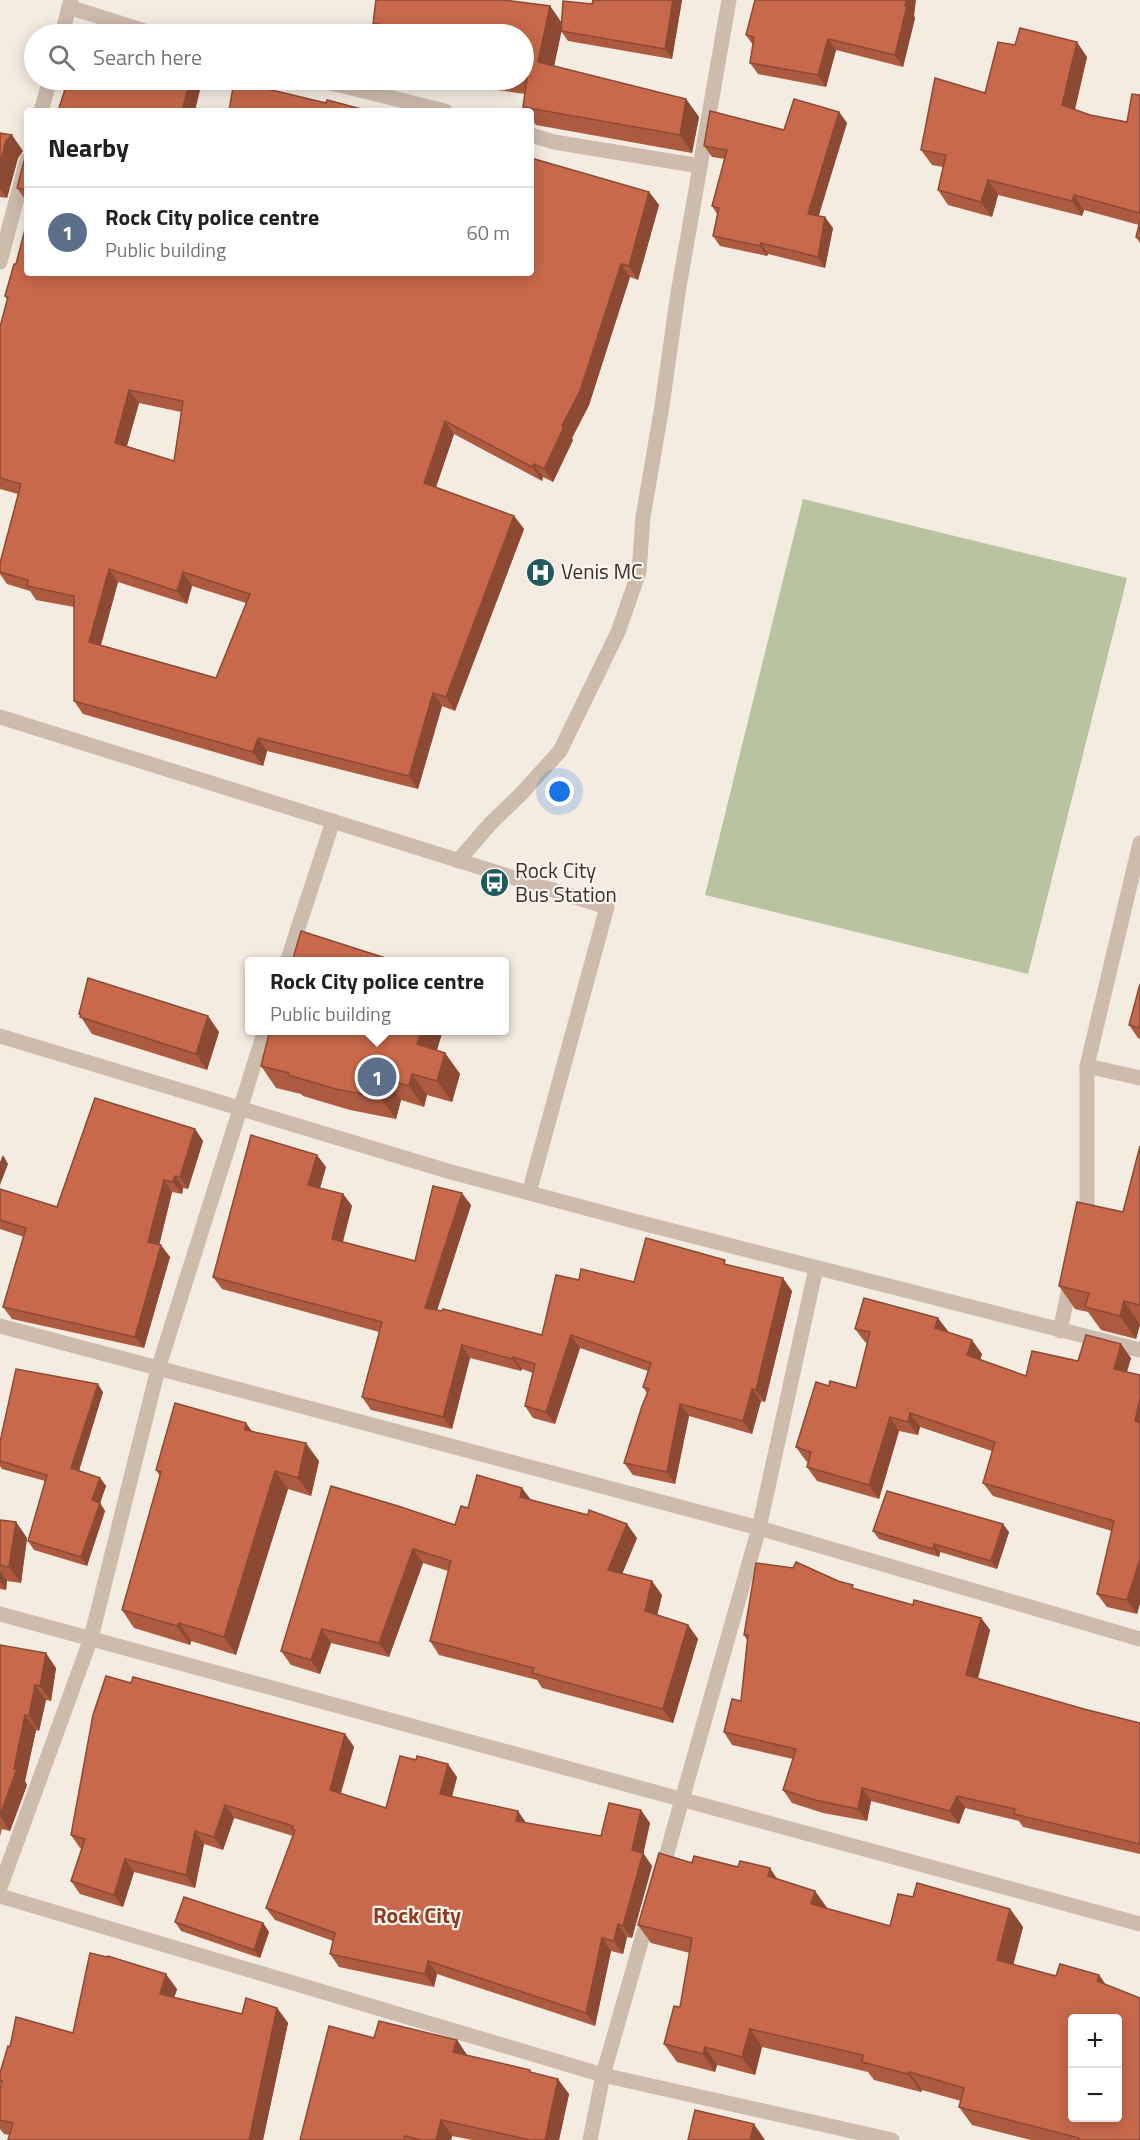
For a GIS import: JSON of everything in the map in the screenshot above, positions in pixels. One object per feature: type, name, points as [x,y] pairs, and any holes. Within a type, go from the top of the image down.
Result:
[{"type":"street","points":[[458,861],[560,751],[618,632],[639,572],[643,517],[729,0]]},
{"type":"street","points":[[65,24],[70,4],[126,24]]},
{"type":"street","points":[[42,108],[47,90]]},
{"type":"street","points":[[360,90],[433,108]]},
{"type":"street","points":[[534,136],[554,142],[700,166]]},
{"type":"street","points":[[0,262],[24,171]]},
{"type":"street","points":[[0,717],[607,907],[529,1193]]},
{"type":"street","points":[[289,957],[333,821]]},
{"type":"street","points":[[1079,1240],[1087,1206],[1087,1066],[1140,843]]},
{"type":"street","points":[[0,1888],[91,1638],[158,1369],[263,1035]]},
{"type":"street","points":[[0,1036],[529,1193],[1140,1350]]},
{"type":"street","points":[[1087,1066],[1140,1078]]},
{"type":"street","points":[[1060,1331],[1074,1263]]},
{"type":"street","points":[[590,2140],[603,2074],[759,1528],[816,1268]]},
{"type":"street","points":[[0,1326],[759,1528],[1140,1639]]},
{"type":"street","points":[[0,1614],[1140,1924]]},
{"type":"street","points":[[0,1896],[603,2074],[892,2140]]},
{"type":"green space","points":[[803,499],[1127,578],[1028,974],[705,895]]},
{"type":"building","points":[[376,0],[504,0],[550,6],[538,62],[686,99],[680,135],[523,107],[525,90],[534,90],[534,24],[373,24]]},
{"type":"building","points":[[593,0],[673,0],[665,49],[561,31],[563,1],[592,4]]},
{"type":"building","points":[[755,0],[906,0],[905,6],[907,6],[895,55],[828,39],[818,75],[750,63],[754,37],[746,35]]},
{"type":"building","points":[[1020,28],[1077,42],[1062,105],[1090,115],[1127,122],[1132,94],[1140,95],[1140,213],[1074,195],[1072,201],[988,180],[981,202],[938,190],[946,155],[921,150],[935,78],[985,93],[998,42],[1015,45]]},
{"type":"building","points":[[65,90],[187,90],[183,108],[59,108]]},
{"type":"building","points":[[232,90],[272,90],[358,108],[230,108]]},
{"type":"building","points":[[794,99],[839,112],[808,214],[825,217],[818,257],[761,243],[760,246],[713,236],[719,208],[712,206],[727,150],[704,146],[710,111],[784,130]]},
{"type":"building","points":[[0,133],[12,135],[6,141],[0,165]]},
{"type":"building","points":[[534,159],[649,192],[629,266],[621,264],[580,391],[544,469],[534,464],[532,467],[445,421],[424,483],[514,516],[446,697],[433,693],[409,776],[258,738],[253,752],[74,701],[74,596],[27,586],[28,580],[0,572],[0,563],[21,484],[0,478],[0,327],[8,297],[5,296],[14,264],[16,264],[24,233],[24,276],[534,276]],"holes":[[[129,390],[183,401],[174,461],[115,443]],[[109,569],[177,591],[183,572],[250,594],[216,678],[89,642]]]},
{"type":"building","points":[[24,161],[24,189],[17,188]]},
{"type":"building","points":[[1140,221],[1140,238],[1136,237]]},
{"type":"building","points":[[301,931],[382,957],[293,957]]},
{"type":"building","points":[[88,978],[208,1016],[196,1054],[80,1017]]},
{"type":"building","points":[[1140,984],[1140,1028],[1129,1025]]},
{"type":"building","points":[[269,1035],[420,1035],[417,1044],[445,1053],[437,1081],[412,1074],[409,1086],[386,1079],[381,1098],[336,1089],[261,1066]]},
{"type":"building","points":[[95,1098],[195,1129],[180,1177],[175,1176],[173,1182],[164,1180],[148,1242],[161,1245],[135,1337],[3,1307],[26,1228],[0,1220],[0,1189],[57,1207]]},
{"type":"building","points":[[251,1135],[317,1155],[308,1185],[343,1194],[332,1239],[415,1261],[433,1186],[462,1193],[425,1308],[442,1311],[443,1309],[542,1335],[556,1275],[579,1280],[581,1269],[634,1282],[646,1238],[725,1260],[724,1264],[783,1278],[756,1390],[752,1389],[743,1421],[680,1404],[667,1472],[624,1463],[649,1389],[643,1387],[651,1363],[571,1335],[546,1412],[525,1406],[535,1364],[462,1345],[443,1417],[362,1397],[382,1322],[213,1277]]},
{"type":"building","points":[[1140,1146],[1140,1305],[1124,1301],[1120,1316],[1085,1307],[1089,1293],[1059,1286],[1077,1202],[1123,1212]]},
{"type":"building","points":[[864,1298],[938,1318],[935,1328],[972,1340],[967,1355],[1026,1376],[1032,1351],[1078,1361],[1086,1335],[1121,1344],[1114,1369],[1140,1375],[1140,1398],[1135,1421],[1140,1423],[1140,1559],[1127,1600],[1097,1594],[1114,1521],[983,1483],[995,1442],[910,1413],[908,1422],[890,1417],[869,1485],[807,1467],[811,1452],[796,1447],[816,1382],[829,1386],[830,1381],[856,1388],[870,1332],[855,1329]]},
{"type":"building","points":[[16,1369],[98,1384],[71,1468],[100,1478],[92,1500],[100,1503],[81,1557],[28,1541],[47,1475],[0,1461],[0,1442]]},
{"type":"building","points":[[175,1403],[246,1423],[245,1430],[306,1443],[298,1478],[275,1471],[224,1637],[179,1623],[177,1626],[122,1610],[161,1472],[156,1470]]},
{"type":"building","points":[[477,1475],[522,1488],[520,1497],[588,1515],[589,1510],[627,1524],[608,1570],[652,1581],[645,1611],[688,1625],[663,1709],[532,1673],[534,1668],[430,1641],[451,1561],[413,1549],[379,1643],[322,1629],[311,1660],[281,1651],[331,1486],[455,1525],[461,1506],[468,1508]]},
{"type":"building","points":[[887,1491],[1003,1524],[991,1561],[934,1544],[933,1549],[873,1531]]},
{"type":"building","points":[[0,1520],[16,1522],[9,1567],[0,1565]]},
{"type":"building","points":[[796,1562],[838,1581],[853,1585],[852,1588],[913,1605],[914,1600],[981,1618],[966,1675],[1140,1723],[1140,1844],[1014,1814],[1015,1809],[957,1796],[950,1811],[862,1788],[858,1809],[815,1800],[783,1790],[796,1749],[724,1732],[732,1699],[741,1701],[748,1635],[744,1635],[756,1563],[793,1568]]},
{"type":"building","points":[[0,1645],[46,1653],[40,1686],[35,1685],[29,1716],[25,1715],[14,1769],[17,1769],[0,1815]]},
{"type":"building","points":[[106,1676],[131,1683],[133,1677],[345,1734],[330,1790],[386,1808],[400,1756],[416,1760],[417,1756],[448,1764],[440,1794],[518,1811],[516,1821],[601,1836],[609,1803],[641,1810],[632,1850],[643,1853],[623,1926],[618,1924],[614,1941],[602,1938],[586,2013],[428,1961],[425,1974],[330,1954],[335,1933],[266,1908],[295,1830],[292,1829],[293,1826],[225,1805],[214,1837],[195,1831],[186,1875],[125,1859],[114,1895],[71,1881],[85,1839],[71,1835],[93,1715]]},
{"type":"building","points":[[659,1853],[692,1863],[694,1856],[738,1867],[740,1861],[770,1868],[768,1876],[815,1891],[811,1904],[890,1926],[898,1894],[913,1897],[917,1883],[1010,1909],[997,1960],[1056,1976],[1060,1964],[1099,1975],[1097,1981],[1140,1998],[1140,2140],[1078,2140],[1079,2138],[959,2107],[964,2088],[909,2072],[908,2074],[862,2062],[863,2055],[750,2029],[742,2057],[705,2047],[703,2054],[664,2044],[674,2006],[680,2007],[692,1938],[638,1925]]},
{"type":"building","points":[[184,1897],[263,1923],[254,1950],[175,1922]]},
{"type":"building","points":[[90,1953],[108,1956],[166,1974],[160,1994],[242,2014],[246,1998],[277,2008],[249,2140],[8,2140],[13,2123],[0,2120],[2,2081],[0,2081],[0,2073],[8,2046],[10,2047],[16,2017],[73,2033]]},
{"type":"building","points":[[379,2021],[457,2040],[453,2052],[558,2079],[545,2140],[530,2140],[441,2120],[436,2140],[420,2140],[405,2136],[403,2140],[300,2140],[329,2026],[374,2038]]},
{"type":"building","points":[[695,2110],[754,2124],[750,2140],[688,2140]]},
{"type":"place","name":"Venis MC","points":[[540,572]]},
{"type":"place","name":"Rock City Bus Station","points":[[494,883]]},
{"type":"place","name":"Rock City police centre","points":[[377,1077]]},
{"type":"district","name":"Rock City","points":[[417,1915]]}]
